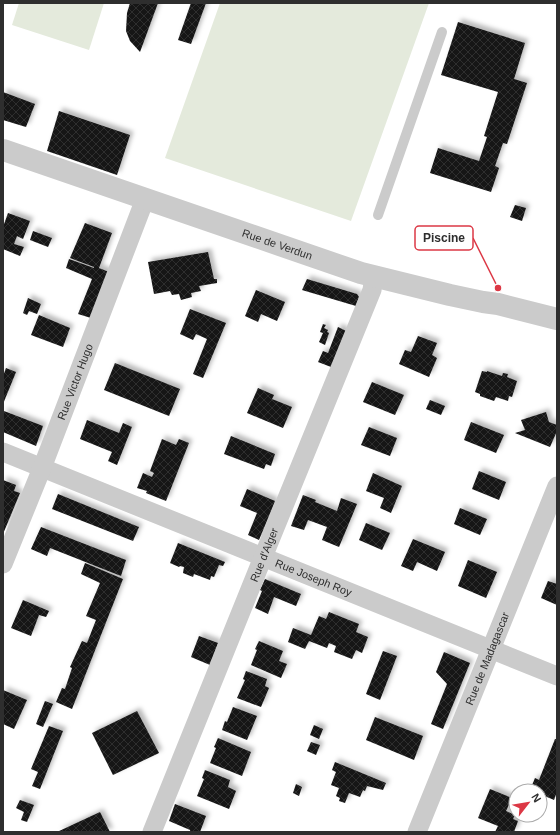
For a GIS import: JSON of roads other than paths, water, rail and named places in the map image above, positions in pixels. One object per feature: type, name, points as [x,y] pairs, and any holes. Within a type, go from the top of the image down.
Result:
[{"type":"street","name":"Rue de Verdun","points":[[3,150],[374,277],[483,302],[498,304],[557,319]]},
{"type":"street","name":"Rue Victor Hugo","points":[[3,564],[42,468],[145,199]]},
{"type":"street","name":"Rue d'Alger","points":[[152,832],[372,290],[374,277]]},
{"type":"street","name":"Rue Joseph Roy","points":[[3,452],[491,648],[557,676]]},
{"type":"street","name":"Rue de Madagascar","points":[[417,832],[557,486]]},
{"type":"lane","points":[[378,215],[442,32]]},
{"type":"place","name":"Piscine","points":[[498,288]]}]
